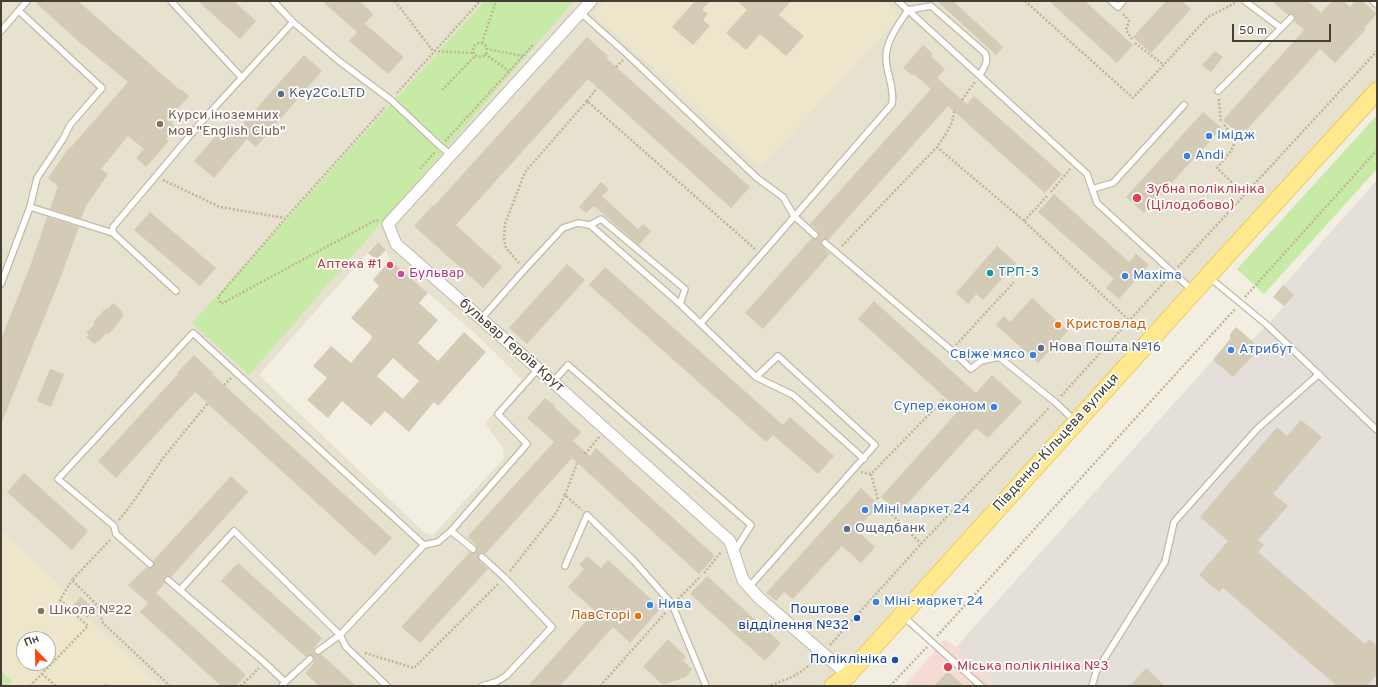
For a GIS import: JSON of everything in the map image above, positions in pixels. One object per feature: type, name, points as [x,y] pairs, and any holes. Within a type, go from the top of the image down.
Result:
[{"type":"main road","name":"Південно-Кільцева вулиця","points":[[833,686],[848,675],[1377,91]]},
{"type":"street","points":[[388,224],[591,1]]},
{"type":"street","name":"бульвар Героїв Крут","points":[[388,224],[396,244],[553,382],[730,541]]},
{"type":"street","points":[[730,541],[743,580],[749,587],[758,597],[848,675]]},
{"type":"lane","points":[[1,31],[27,1]]},
{"type":"lane","points":[[171,1],[242,78]]},
{"type":"lane","points":[[273,1],[293,22],[339,61],[391,100],[451,155]]},
{"type":"lane","points":[[898,1],[1087,174],[1097,202],[1194,292]]},
{"type":"lane","points":[[1111,1],[1118,7],[1124,1]]},
{"type":"lane","points":[[1245,1],[1281,28]]},
{"type":"lane","points":[[1373,1],[1377,5]]},
{"type":"lane","points":[[701,324],[892,104],[893,97],[886,58],[890,41],[908,10],[931,6],[985,53],[987,63],[980,75]]},
{"type":"lane","points":[[1,284],[30,207],[37,178],[64,139],[70,125],[102,88],[19,11]]},
{"type":"lane","points":[[580,13],[628,55],[757,178],[783,197],[794,216],[815,235]]},
{"type":"lane","points":[[1218,91],[1291,18]]},
{"type":"lane","points":[[113,233],[113,227],[203,120],[293,22]]},
{"type":"lane","points":[[1092,189],[1113,183],[1184,106]]},
{"type":"lane","points":[[30,207],[113,233],[176,291]]},
{"type":"lane","points":[[590,225],[601,219],[685,288],[680,304]]},
{"type":"lane","points":[[481,319],[563,228],[578,223],[590,225],[680,304],[756,377],[793,395],[864,459]]},
{"type":"lane","points":[[825,243],[951,350],[971,369],[981,361],[999,358],[1055,402],[1076,422]]},
{"type":"lane","points":[[1208,276],[1266,325],[1377,430]]},
{"type":"lane","points":[[150,564],[116,534],[114,526],[58,479],[193,333],[424,546]]},
{"type":"lane","points":[[749,587],[875,445],[778,356],[756,377]]},
{"type":"lane","points":[[553,382],[568,365],[751,525],[733,552]]},
{"type":"lane","points":[[318,651],[340,635],[424,546],[438,542],[452,531],[527,444],[498,414],[538,369]]},
{"type":"lane","points":[[1092,686],[1096,672],[1165,562],[1174,522],[1257,429],[1319,374]]},
{"type":"lane","points":[[565,566],[587,515],[634,561],[672,604],[706,686]]},
{"type":"lane","points":[[180,590],[234,531],[340,635],[346,647],[387,686]]},
{"type":"lane","points":[[452,531],[473,549]]},
{"type":"lane","points":[[482,557],[505,578],[552,627],[506,676],[496,682],[482,686]]},
{"type":"lane","points":[[168,580],[264,662],[283,684],[310,659]]},
{"type":"lane","points":[[902,615],[981,686]]},
{"type":"path","points":[[395,1],[433,52]]},
{"type":"path","points":[[388,224],[376,220],[221,304],[218,297],[285,219],[480,1]]},
{"type":"path","points":[[475,54],[473,51],[475,46],[482,43],[496,1]]},
{"type":"path","points":[[1025,1],[1133,98],[1208,17],[1238,1]]},
{"type":"path","points":[[1118,7],[1129,21],[1126,30],[1132,39]]},
{"type":"path","points":[[482,43],[486,47],[485,54]]},
{"type":"path","points":[[1135,43],[1164,65]]},
{"type":"path","points":[[486,49],[523,56]]},
{"type":"path","points":[[767,686],[791,678],[802,672],[823,654],[921,544],[1130,321],[1173,271],[1377,51]]},
{"type":"path","points":[[433,52],[475,54],[481,56],[485,54]]},
{"type":"path","points":[[442,90],[475,54]]},
{"type":"path","points":[[485,54],[509,71]]},
{"type":"path","points":[[962,100],[980,75]]},
{"type":"path","points":[[525,269],[506,248],[504,240],[505,224],[525,172],[597,88]]},
{"type":"path","points":[[1218,91],[1221,122]]},
{"type":"path","points":[[587,101],[761,255]]},
{"type":"path","points":[[835,253],[937,147],[950,128],[954,119],[954,111]]},
{"type":"path","points":[[1224,125],[1236,139],[1231,151],[1216,168],[1244,194]]},
{"type":"path","points":[[937,147],[1024,221],[1130,321]]},
{"type":"path","points":[[890,686],[1240,303],[1258,281],[1377,150]]},
{"type":"path","points":[[1051,192],[1075,164]]},
{"type":"path","points":[[155,177],[220,208],[285,219]]},
{"type":"path","points":[[1024,221],[1048,195]]},
{"type":"path","points":[[951,350],[1014,282]]},
{"type":"path","points":[[871,474],[945,398]]},
{"type":"path","points":[[114,526],[131,505],[163,458],[208,403]]},
{"type":"path","points":[[585,454],[605,429]]},
{"type":"path","points":[[346,647],[414,668],[505,578],[556,513],[565,495],[577,462]]},
{"type":"path","points":[[853,471],[871,474]]},
{"type":"path","points":[[871,474],[878,500]]},
{"type":"path","points":[[565,495],[587,515]]},
{"type":"path","points":[[881,503],[921,544]]},
{"type":"path","points":[[30,686],[88,626],[60,600],[72,580],[116,534]]},
{"type":"path","points":[[600,686],[672,604],[703,574],[730,541]]},
{"type":"path","points":[[72,580],[98,606],[103,622],[170,686]]},
{"type":"path","points":[[241,686],[264,662]]},
{"type":"path","points":[[42,674],[56,686]]},
{"type":"path","points":[[105,686],[107,684],[109,686]]},
{"type":"shaded area","points":[[1,1],[606,1],[594,14],[760,166],[900,16],[883,1],[1377,1],[1377,90],[832,686],[160,686],[73,605],[61,587],[1,531]],"holes":[[[377,242],[386,250],[390,260],[479,337],[522,380],[485,423],[503,448],[504,458],[433,535],[425,533],[259,375]]]},
{"type":"shaded area","points":[[606,1],[883,1],[900,16],[760,167],[594,14]]},
{"type":"shaded area","points":[[1377,180],[1377,686],[996,686],[956,647],[1213,360],[1230,339],[1230,334],[1251,341],[1267,325],[1284,306],[1273,297]]},
{"type":"shaded area","name":"Школа №22","points":[[1,531],[61,587],[73,605],[160,686],[1,686]]},
{"type":"shaded area","name":"Міська поліклініка №3","points":[[945,639],[956,647],[996,686],[904,686]]},
{"type":"green space","points":[[485,1],[574,1],[249,375],[192,323]]},
{"type":"green space","points":[[1377,115],[1377,169],[1264,294],[1237,269]]},
{"type":"green space","points":[[1,671],[12,681],[7,686],[1,686]]},
{"type":"building","points":[[34,1],[78,1],[180,90],[181,89],[189,96],[169,119],[173,121],[171,123],[176,127],[166,139],[169,141],[146,167],[136,158],[144,149],[128,136],[101,169],[108,174],[86,206],[81,219],[50,209],[58,186],[48,178],[70,146],[71,147],[128,82],[78,41]]},
{"type":"building","points":[[198,1],[234,1],[256,21],[240,39]]},
{"type":"building","points":[[322,1],[359,1],[373,14],[365,24],[404,57],[388,74],[349,41],[357,32]]},
{"type":"building","points":[[695,1],[710,1],[702,10],[708,14],[703,20],[710,26],[693,45],[672,27]]},
{"type":"building","points":[[737,1],[791,1],[779,15],[804,36],[786,56],[760,34],[746,50],[726,33],[747,10]]},
{"type":"building","points":[[937,1],[953,1],[1003,47],[996,55]]},
{"type":"building","points":[[1049,1],[1085,1],[1133,45],[1117,63]]},
{"type":"building","points":[[1166,1],[1182,1],[1191,9],[1151,53],[1133,37]]},
{"type":"building","points":[[1272,1],[1308,1],[1321,13],[1332,1],[1343,1],[1350,7],[1355,1],[1362,1],[1377,14],[1364,28],[1366,29],[1335,63],[1320,49],[1241,136],[1223,120],[1304,30],[1294,21],[1294,15],[1288,15]]},
{"type":"building","points":[[587,37],[608,56],[606,58],[750,187],[731,208],[588,79],[456,225],[502,267],[483,288],[414,226],[433,205],[434,206]]},
{"type":"building","points":[[923,45],[933,54],[931,56],[945,69],[937,78],[967,104],[974,96],[1062,174],[1045,193],[948,106],[828,240],[824,239],[822,241],[822,246],[830,254],[763,329],[745,313],[812,238],[818,238],[818,231],[810,224],[931,89],[914,74],[913,76],[903,68]]},
{"type":"building","points":[[1215,51],[1223,57],[1211,72],[1202,65]]},
{"type":"building","points":[[304,55],[322,71],[256,147],[247,139],[214,178],[194,161],[228,122],[237,130]]},
{"type":"building","points":[[1203,112],[1222,128],[1144,213],[1126,197]]},
{"type":"building","points":[[601,182],[609,189],[602,196],[638,229],[643,224],[651,231],[639,245],[594,206],[586,213],[579,207]]},
{"type":"building","points":[[1054,194],[1129,262],[1136,254],[1149,265],[1119,299],[1106,288],[1114,279],[1038,212]]},
{"type":"building","points":[[150,212],[216,268],[200,286],[134,230]]},
{"type":"building","points":[[47,217],[79,227],[62,274],[1,424],[1,339],[31,264]]},
{"type":"building","points":[[378,242],[386,250],[376,260],[368,253]]},
{"type":"building","name":"ТРП-3","points":[[997,246],[1016,263],[983,300],[976,294],[968,304],[956,293]]},
{"type":"building","points":[[390,260],[428,293],[419,303],[438,320],[418,343],[438,361],[464,332],[486,352],[438,406],[434,402],[409,432],[385,411],[371,426],[342,401],[328,418],[307,400],[327,378],[313,366],[331,346],[351,363],[372,338],[372,336],[351,318],[379,286],[373,280]],"holes":[[[393,358],[419,381],[403,399],[377,376]]]},
{"type":"building","points":[[567,264],[585,280],[527,344],[509,328]]},
{"type":"building","points":[[605,267],[783,425],[790,417],[834,456],[818,474],[773,435],[766,442],[589,285]]},
{"type":"building","points":[[1283,285],[1294,295],[1284,306],[1273,297]]},
{"type":"building","points":[[1032,298],[1068,331],[1038,363],[996,325],[1004,316],[1010,322]]},
{"type":"building","points":[[874,301],[976,393],[992,375],[1022,402],[988,438],[976,428],[899,513],[881,497],[959,410],[858,319]]},
{"type":"building","points":[[113,303],[122,311],[123,317],[108,335],[106,333],[98,342],[97,341],[94,344],[86,337],[89,335],[86,333],[95,324],[93,322]]},
{"type":"building","points":[[1236,327],[1260,348],[1233,377],[1213,360],[1230,339],[1230,334]]},
{"type":"building","points":[[194,355],[213,373],[212,374],[392,538],[375,556],[195,392],[116,478],[98,461]]},
{"type":"building","points":[[50,369],[64,374],[51,407],[37,401]]},
{"type":"building","points":[[545,398],[581,432],[573,441],[590,456],[596,448],[715,556],[699,574],[572,458],[485,554],[479,554],[479,561],[488,569],[420,643],[401,627],[470,552],[474,553],[476,551],[476,545],[467,537],[554,442],[527,418]]},
{"type":"building","points":[[1301,420],[1322,437],[1273,494],[1288,506],[1258,540],[1264,545],[1258,552],[1365,644],[1370,639],[1377,646],[1377,674],[1367,686],[1337,686],[1223,588],[1219,592],[1199,575],[1228,541],[1200,517],[1277,427],[1287,436]]},
{"type":"building","points":[[24,473],[88,531],[72,550],[7,492]]},
{"type":"building","points":[[231,476],[248,492],[171,577],[165,577],[165,583],[156,593],[246,675],[236,686],[221,686],[140,612],[148,603],[128,585],[147,567],[153,567],[153,561]]},
{"type":"building","points":[[861,488],[879,505],[856,530],[875,547],[861,563],[842,546],[793,599],[784,592],[776,601],[766,593]]},
{"type":"building","points":[[587,556],[601,568],[608,560],[661,608],[630,643],[613,627],[560,686],[528,686],[595,611],[568,587],[584,569],[579,565]]},
{"type":"building","points":[[238,563],[322,638],[314,648],[314,653],[318,655],[321,654],[356,686],[319,686],[305,673],[314,663],[313,656],[309,655],[306,657],[221,581]]},
{"type":"building","points":[[707,576],[781,643],[765,661],[690,594]]},
{"type":"building","points":[[81,597],[95,610],[87,618],[73,605]]},
{"type":"building","points":[[668,639],[686,657],[683,661],[692,669],[686,677],[666,684],[661,683],[643,667]]},
{"type":"building","points":[[1146,668],[1165,686],[1130,686]]},
{"type":"building","points":[[948,671],[964,686],[934,686]]},
{"type":"place","name":"Key2Co.LTD","points":[[281,94]]},
{"type":"place","name":"Курси іноземних мов \"English Club\"","points":[[160,124]]},
{"type":"place","name":"Імідж","points":[[1209,136]]},
{"type":"place","name":"Andi","points":[[1187,156]]},
{"type":"place","name":"Зубна поліклініка (Цілодобово)","points":[[1137,198]]},
{"type":"place","name":"Аптека #1","points":[[390,265]]},
{"type":"place","name":"ТРП-3","points":[[990,273]]},
{"type":"place","name":"Бульвар","points":[[401,274]]},
{"type":"place","name":"Maxima","points":[[1125,276]]},
{"type":"place","name":"Кристовлад","points":[[1058,325]]},
{"type":"place","name":"Нова Пошта №16","points":[[1041,348]]},
{"type":"place","name":"Атрибут","points":[[1231,350]]},
{"type":"place","name":"Свіже мясо","points":[[1033,355]]},
{"type":"place","name":"Супер економ","points":[[994,407]]},
{"type":"place","name":"Міні маркет 24","points":[[865,510]]},
{"type":"place","name":"Ощадбанк","points":[[847,529]]},
{"type":"place","name":"Міні-маркет 24","points":[[876,602]]},
{"type":"place","name":"Нива","points":[[650,605]]},
{"type":"place","name":"Школа №22","points":[[41,611]]},
{"type":"place","name":"ЛавСторі","points":[[638,616]]},
{"type":"place","name":"Поштове відділення №32","points":[[857,618]]},
{"type":"place","name":"Поліклініка","points":[[895,660]]},
{"type":"place","name":"Міська поліклініка №3","points":[[948,667]]}]
